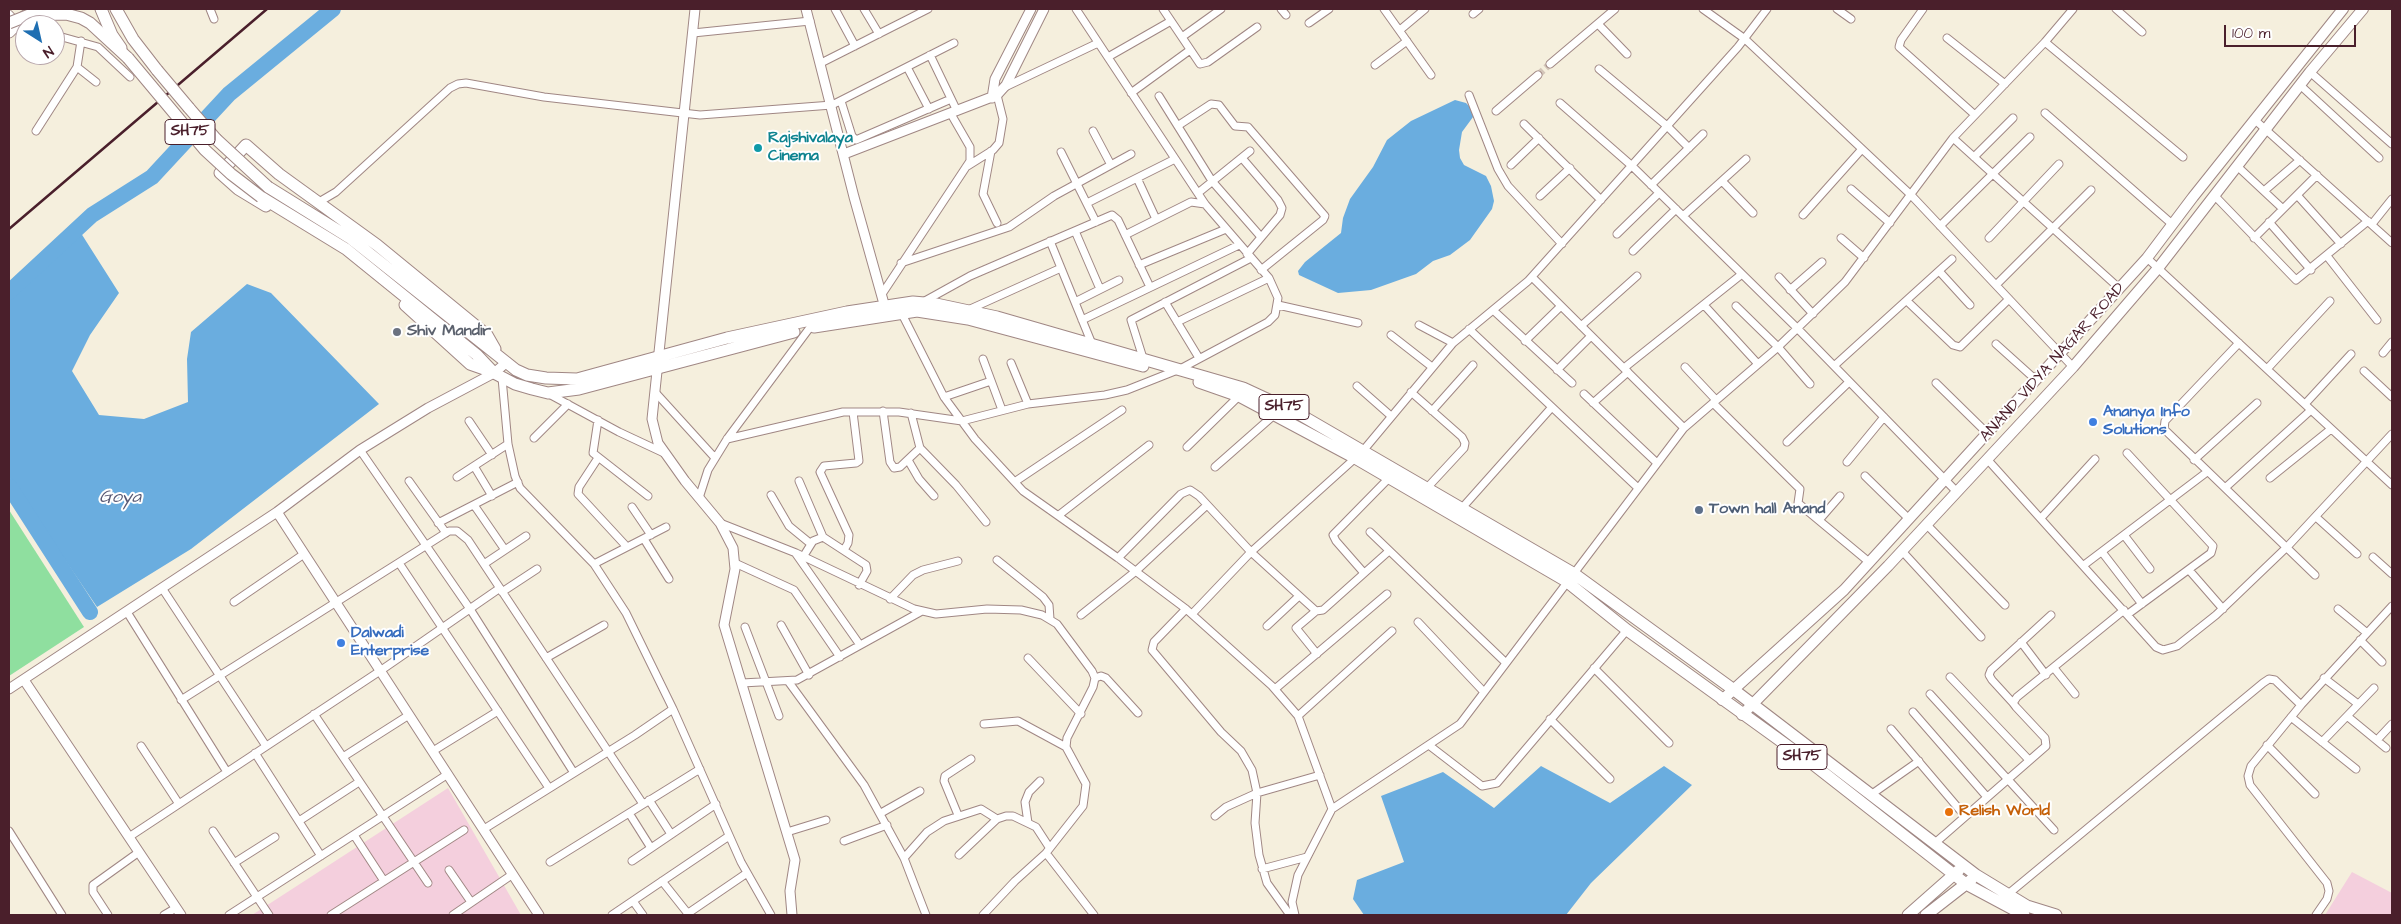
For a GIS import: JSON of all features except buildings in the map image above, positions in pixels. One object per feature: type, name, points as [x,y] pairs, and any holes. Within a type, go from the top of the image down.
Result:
[{"type":"main road","name":"SH75","points":[[101,9],[112,34],[128,58],[205,150],[231,174],[261,197],[346,249],[498,375],[515,384],[548,393],[579,389],[657,361]]},
{"type":"main road","name":"SH75","points":[[116,9],[133,39],[157,70],[216,139],[268,187],[350,238],[503,359],[527,375],[577,379],[813,324],[847,312],[886,310],[920,303],[967,310],[1143,358],[1243,388],[1299,414],[1389,478],[1570,577],[1627,630],[1822,771],[1966,884]]},
{"type":"main road","name":"ANAND VIDYA NAGAR ROAD","points":[[1722,700],[1844,590],[2147,258],[2343,9]]},
{"type":"main road","name":"ANAND VIDYA NAGAR ROAD","points":[[1742,715],[1902,551],[2073,367],[2159,267],[2310,72],[2363,9]]},
{"type":"main road","points":[[65,16],[75,16],[90,23],[128,58]]},
{"type":"main road","points":[[498,375],[470,364],[383,285],[342,253],[238,189],[220,173],[246,144],[279,174],[324,205],[487,335],[503,359]]},
{"type":"main road","name":"SH75","points":[[886,310],[901,312],[917,311],[968,319],[1168,373],[1239,396],[1426,489],[1462,508],[1570,577],[1734,690],[1976,875]]},
{"type":"main road","points":[[1908,915],[1963,866]]},
{"type":"main road","points":[[1926,915],[1976,875],[2027,906],[2056,915]]},
{"type":"main road","points":[[1966,884],[2024,915]]},
{"type":"street","points":[[210,9],[214,19]]},
{"type":"street","points":[[695,9],[652,419],[658,443],[720,523],[733,548],[735,562],[724,625],[795,860],[790,891],[792,915]]},
{"type":"street","points":[[806,9],[886,310]]},
{"type":"street","points":[[836,9],[855,46]]},
{"type":"street","points":[[864,9],[879,34]]},
{"type":"street","points":[[821,63],[879,34],[919,11],[928,9]]},
{"type":"street","points":[[965,168],[991,151],[999,143],[1003,119],[995,97],[995,79],[1031,9]]},
{"type":"street","points":[[844,154],[995,97],[1005,87],[1044,9]]},
{"type":"street","points":[[727,439],[803,420],[853,412],[883,411],[911,413],[962,421],[1028,404],[1105,395],[1127,390],[1180,369],[1268,322],[1275,314],[1278,305],[1275,288],[1269,278],[1205,204],[1076,9]]},
{"type":"street","points":[[1163,9],[1197,62],[1204,64],[1257,27]]},
{"type":"street","points":[[1182,38],[1220,9]]},
{"type":"street","points":[[1309,23],[1329,9]]},
{"type":"street","points":[[1384,9],[1431,75]]},
{"type":"street","points":[[1400,30],[1425,9]]},
{"type":"street","points":[[1473,14],[1479,9]]},
{"type":"street","points":[[1550,64],[1615,9]]},
{"type":"street","points":[[1702,9],[1745,39],[1911,195],[2073,367]]},
{"type":"street","points":[[1192,614],[1251,552],[1359,455],[1453,343],[1532,277],[1745,39],[1767,9]]},
{"type":"street","points":[[1838,9],[1851,19]]},
{"type":"street","points":[[1923,9],[1901,40],[1899,47],[1920,69],[1975,115]]},
{"type":"street","points":[[1295,915],[1292,902],[1294,887],[1332,809],[1430,746],[1460,724],[1483,691],[1684,428],[1798,329],[1845,282],[1953,138],[2046,42],[2073,9]]},
{"type":"street","points":[[2116,9],[2142,32]]},
{"type":"street","points":[[9,14],[15,28]]},
{"type":"street","points":[[692,33],[810,21]]},
{"type":"street","points":[[1108,57],[1171,21]]},
{"type":"street","points":[[1598,24],[1627,54]]},
{"type":"street","points":[[65,37],[81,41],[104,51],[130,77]]},
{"type":"street","points":[[1947,38],[2004,84]]},
{"type":"street","points":[[36,131],[77,67],[81,41]]},
{"type":"street","points":[[1375,65],[1407,41]]},
{"type":"street","points":[[2046,42],[2183,157]]},
{"type":"street","points":[[324,205],[450,88],[458,84],[466,83],[544,96],[700,115],[832,105],[954,43]]},
{"type":"street","points":[[1005,87],[1098,43]]},
{"type":"street","points":[[1131,93],[1190,50]]},
{"type":"street","points":[[882,294],[970,162],[970,147],[954,113],[951,99],[930,56]]},
{"type":"street","points":[[77,67],[96,82]]},
{"type":"street","points":[[907,67],[929,109]]},
{"type":"street","points":[[1599,69],[1667,126],[1689,148]]},
{"type":"street","points":[[2310,72],[2392,144]]},
{"type":"street","points":[[1496,111],[1538,75]]},
{"type":"street","points":[[2300,85],[2379,158]]},
{"type":"street","points":[[1469,95],[1498,170],[1508,186],[1562,244]]},
{"type":"street","points":[[1159,96],[1179,125],[1212,181],[1261,237]]},
{"type":"street","points":[[841,101],[852,136],[856,140],[951,99]]},
{"type":"street","points":[[1560,102],[1632,166],[1683,216],[1798,329],[1957,492]]},
{"type":"street","points":[[1179,125],[1211,104],[1218,105],[1235,126],[1248,127],[1324,216],[1323,220],[1262,270]]},
{"type":"street","points":[[2045,113],[2172,224]]},
{"type":"street","points":[[1974,157],[2013,118]]},
{"type":"street","points":[[2254,120],[2392,243]]},
{"type":"street","points":[[1524,124],[1601,200]]},
{"type":"street","points":[[1093,131],[1111,165]]},
{"type":"street","points":[[1651,185],[1703,134]]},
{"type":"street","points":[[1940,226],[2030,137]]},
{"type":"street","points":[[1511,165],[1539,138]]},
{"type":"street","points":[[1953,138],[2119,288]]},
{"type":"street","points":[[1803,214],[1862,149]]},
{"type":"street","points":[[991,151],[983,194],[997,224]]},
{"type":"street","points":[[1198,192],[1250,151]]},
{"type":"street","points":[[1061,152],[1096,222]]},
{"type":"street","points":[[902,263],[1009,227],[1054,196],[1131,154]]},
{"type":"street","points":[[1087,204],[1175,158]]},
{"type":"street","points":[[1143,358],[1131,320],[1249,256],[1261,237],[1280,214],[1282,208],[1278,200],[1242,158]]},
{"type":"street","points":[[1683,216],[1746,159]]},
{"type":"street","points":[[2264,191],[2300,160]]},
{"type":"street","points":[[1990,238],[2059,164]]},
{"type":"street","points":[[2237,166],[2284,208]]},
{"type":"street","points":[[1540,196],[1570,168]]},
{"type":"street","points":[[2254,238],[2317,175]]},
{"type":"street","points":[[1137,178],[1156,219]]},
{"type":"street","points":[[1722,181],[1753,213]]},
{"type":"street","points":[[1851,189],[1890,223]]},
{"type":"street","points":[[1996,285],[2054,229],[2090,190]]},
{"type":"street","points":[[1617,234],[1659,193]]},
{"type":"street","points":[[2214,195],[2293,279],[2299,279],[2311,270],[2370,222],[2392,199]]},
{"type":"street","points":[[2296,195],[2341,244]]},
{"type":"street","points":[[1125,234],[1191,202],[1205,204]]},
{"type":"street","points":[[1633,251],[1676,210]]},
{"type":"street","points":[[920,303],[970,276],[1112,215],[1116,217],[1125,234],[1150,287]]},
{"type":"street","points":[[2269,222],[2311,270]]},
{"type":"street","points":[[1139,265],[1226,229]]},
{"type":"street","points":[[1075,231],[1100,289]]},
{"type":"street","points":[[1841,238],[1864,258]]},
{"type":"street","points":[[1050,241],[1092,344]]},
{"type":"street","points":[[1082,320],[1239,245]]},
{"type":"street","points":[[2327,256],[2376,320]]},
{"type":"street","points":[[2147,258],[2159,267],[2392,485]]},
{"type":"street","points":[[1834,366],[1952,259]]},
{"type":"street","points":[[1790,290],[1822,262]]},
{"type":"street","points":[[967,310],[1061,268]]},
{"type":"street","points":[[1939,271],[1970,305]]},
{"type":"street","points":[[1593,403],[1626,370],[1742,274]]},
{"type":"street","points":[[1581,326],[1637,276]]},
{"type":"street","points":[[1532,277],[1684,428]]},
{"type":"street","points":[[1779,277],[1813,314]]},
{"type":"street","points":[[1177,322],[1269,278]]},
{"type":"street","points":[[1075,302],[1119,280]]},
{"type":"street","points":[[1907,301],[1953,345],[1960,347],[2009,299]]},
{"type":"street","points":[[2267,369],[2330,301]]},
{"type":"street","points":[[1165,302],[1199,358]]},
{"type":"street","points":[[1278,305],[1358,323]]},
{"type":"street","points":[[1704,305],[1758,364]]},
{"type":"street","points":[[1525,341],[1561,306]]},
{"type":"street","points":[[1736,306],[1778,347],[1810,384]]},
{"type":"street","points":[[1492,310],[1572,383]]},
{"type":"street","points":[[901,312],[944,397],[989,456],[1016,481],[1023,491],[1059,515],[1186,609],[1275,690],[1298,716],[1332,809]]},
{"type":"street","points":[[699,498],[708,470],[727,439],[813,324]]},
{"type":"street","points":[[1419,325],[1453,343]]},
{"type":"street","points":[[1469,329],[1638,488]]},
{"type":"street","points":[[1391,335],[1432,367]]},
{"type":"street","points":[[1558,370],[1591,336]]},
{"type":"street","points":[[2383,353],[2392,342]]},
{"type":"street","points":[[2239,343],[2165,421],[2164,429],[2194,460],[2288,546],[2315,575]]},
{"type":"street","points":[[1996,344],[2036,380]]},
{"type":"street","points":[[2305,404],[2351,354]]},
{"type":"street","points":[[503,359],[498,375],[508,444],[518,482],[527,495],[594,564],[626,613],[673,709],[747,874],[772,915]]},
{"type":"street","points":[[983,359],[1002,410]]},
{"type":"street","points":[[1011,364],[1028,404]]},
{"type":"street","points":[[1432,411],[1473,365]]},
{"type":"street","points":[[1685,367],[1715,402],[1800,489],[1798,503],[1820,519],[1869,562]]},
{"type":"street","points":[[2364,371],[2392,397]]},
{"type":"street","points":[[9,689],[277,512],[360,450],[428,408],[498,375]]},
{"type":"street","points":[[944,397],[991,382]]},
{"type":"street","points":[[1787,442],[1849,382]]},
{"type":"street","points":[[1936,383],[1987,434]]},
{"type":"street","points":[[1357,386],[1391,416]]},
{"type":"street","points":[[654,392],[715,458]]},
{"type":"street","points":[[1411,392],[1462,437],[1464,442],[1464,448],[1426,489]]},
{"type":"street","points":[[548,393],[665,453]]},
{"type":"street","points":[[1584,394],[1657,463]]},
{"type":"street","points":[[1187,447],[1239,396]]},
{"type":"street","points":[[534,438],[568,404]]},
{"type":"street","points":[[2194,460],[2257,404]]},
{"type":"street","points":[[1462,508],[1552,407]]},
{"type":"street","points":[[1016,481],[1122,410]]},
{"type":"street","points":[[2225,488],[2311,410]]},
{"type":"street","points":[[883,411],[892,466],[896,469],[920,448]]},
{"type":"street","points":[[844,550],[848,543],[848,535],[820,469],[824,466],[856,463],[859,461],[853,412]]},
{"type":"street","points":[[911,413],[920,448],[956,485],[986,522]]},
{"type":"street","points":[[1215,467],[1274,414]]},
{"type":"street","points":[[1847,462],[1884,418]]},
{"type":"street","points":[[598,420],[592,447],[598,458],[648,496]]},
{"type":"street","points":[[469,421],[492,454]]},
{"type":"street","points":[[2270,478],[2331,428]]},
{"type":"street","points":[[1987,459],[2156,646],[2163,650],[2177,646],[2222,609],[2288,546],[2392,434]]},
{"type":"street","points":[[457,477],[508,444]]},
{"type":"street","points":[[1059,515],[1149,445]]},
{"type":"street","points":[[360,450],[470,609],[574,773]]},
{"type":"street","points":[[2013,703],[2017,697],[2126,612],[2142,604],[2211,553],[2213,546],[2127,453]]},
{"type":"street","points":[[598,458],[579,486],[578,494],[627,548]]},
{"type":"street","points":[[2041,518],[2096,459]]},
{"type":"street","points":[[908,460],[919,479],[934,496]]},
{"type":"street","points":[[474,466],[492,496]]},
{"type":"street","points":[[2084,565],[2207,472]]},
{"type":"street","points":[[1865,476],[1909,519]]},
{"type":"street","points":[[1364,573],[1336,541],[1333,534],[1389,478]]},
{"type":"street","points":[[409,481],[446,533]]},
{"type":"street","points":[[799,481],[823,538]]},
{"type":"street","points":[[438,523],[518,482]]},
{"type":"street","points":[[1118,558],[1185,491],[1194,492],[1251,552],[1316,611]]},
{"type":"street","points":[[771,495],[788,526],[811,544]]},
{"type":"street","points":[[1820,519],[1840,496]]},
{"type":"street","points":[[474,505],[505,550]]},
{"type":"street","points":[[1081,616],[1136,571],[1207,505]]},
{"type":"street","points":[[632,507],[669,579]]},
{"type":"street","points":[[277,512],[539,915]]},
{"type":"street","points":[[2316,517],[2358,554]]},
{"type":"street","points":[[720,523],[796,553],[890,599],[922,611],[936,614],[987,609],[1021,610],[1050,619],[1062,630],[1095,678],[1081,714],[1067,738],[1066,747]]},
{"type":"street","points":[[1926,524],[2005,605]]},
{"type":"street","points":[[594,564],[666,527]]},
{"type":"street","points":[[181,700],[446,533],[457,531],[463,534],[484,564],[608,752],[671,834]]},
{"type":"street","points":[[1370,532],[1505,662]]},
{"type":"street","points":[[2124,535],[2150,569]]},
{"type":"street","points":[[484,564],[526,536]]},
{"type":"street","points":[[803,557],[811,544],[818,538],[823,538],[844,550],[868,568],[860,585]]},
{"type":"street","points":[[1317,654],[1296,628],[1316,611],[1323,610],[1389,551]]},
{"type":"street","points":[[1902,551],[1981,637]]},
{"type":"street","points":[[2102,552],[2142,604]]},
{"type":"street","points":[[796,553],[860,646]]},
{"type":"street","points":[[234,602],[304,554]]},
{"type":"street","points":[[2373,556],[2392,574]]},
{"type":"street","points":[[890,599],[913,576],[923,570],[958,560]]},
{"type":"street","points":[[997,560],[1043,597],[1050,605],[1050,619]]},
{"type":"street","points":[[735,562],[794,590],[840,657]]},
{"type":"street","points":[[399,563],[549,788]]},
{"type":"street","points":[[129,837],[470,609],[538,569]]},
{"type":"street","points":[[2189,570],[2222,609]]},
{"type":"street","points":[[162,588],[266,746]]},
{"type":"street","points":[[1275,690],[1387,594]]},
{"type":"street","points":[[1267,626],[1299,596]]},
{"type":"street","points":[[2316,915],[2327,899],[2329,891],[2327,883],[2250,785],[2248,776],[2251,766],[2301,704],[2392,606]]},
{"type":"street","points":[[1186,609],[1154,642],[1152,650],[1221,732],[1241,751],[1252,770],[1257,793],[1256,842],[1262,869],[1268,883],[1290,915]]},
{"type":"street","points":[[2338,609],[2367,633]]},
{"type":"street","points":[[742,683],[788,681],[809,675],[922,611]]},
{"type":"street","points":[[126,612],[227,772]]},
{"type":"street","points":[[1935,843],[2046,746],[2046,742],[1989,675],[1991,670],[2051,615]]},
{"type":"street","points":[[1418,622],[1483,691]]},
{"type":"street","points":[[546,658],[604,625]]},
{"type":"street","points":[[781,625],[809,675]]},
{"type":"street","points":[[745,627],[779,716]]},
{"type":"street","points":[[1430,746],[1482,786],[1497,783],[1627,630]]},
{"type":"street","points":[[1298,716],[1392,631]]},
{"type":"street","points":[[2360,640],[2382,662]]},
{"type":"street","points":[[2021,642],[2046,675]]},
{"type":"street","points":[[1028,658],[1081,714]]},
{"type":"street","points":[[1594,668],[1669,743]]},
{"type":"street","points":[[2054,668],[2075,694]]},
{"type":"street","points":[[1095,678],[1101,676],[1106,678],[1138,713]]},
{"type":"street","points":[[1950,677],[2029,760]]},
{"type":"street","points":[[2324,678],[2358,704]]},
{"type":"street","points":[[2007,895],[2262,683],[2269,679],[2275,680],[2301,704]]},
{"type":"street","points":[[24,680],[179,911],[164,915]]},
{"type":"street","points":[[788,681],[864,785],[881,813],[904,858],[926,915]]},
{"type":"street","points":[[2322,742],[2374,688]]},
{"type":"street","points":[[1930,694],[2054,830]]},
{"type":"street","points":[[484,829],[673,709]]},
{"type":"street","points":[[433,751],[498,711]]},
{"type":"street","points":[[1912,712],[1987,797]]},
{"type":"street","points":[[314,714],[428,883]]},
{"type":"street","points":[[343,758],[410,715]]},
{"type":"street","points":[[2347,716],[2386,748]]},
{"type":"street","points":[[2291,718],[2356,769]]},
{"type":"street","points":[[1550,719],[1610,779]]},
{"type":"street","points":[[983,915],[1048,850],[1083,806],[1086,794],[1086,784],[1066,747],[1018,720],[984,724]]},
{"type":"street","points":[[2377,740],[2392,724]]},
{"type":"street","points":[[1892,729],[1965,816]]},
{"type":"street","points":[[2267,745],[2315,794]]},
{"type":"street","points":[[141,746],[179,804]]},
{"type":"street","points":[[255,753],[321,856]]},
{"type":"street","points":[[958,815],[944,781],[945,776],[971,759]]},
{"type":"street","points":[[1872,794],[1919,761]]},
{"type":"street","points":[[550,862],[700,769]]},
{"type":"street","points":[[229,915],[383,818],[448,774]]},
{"type":"street","points":[[1215,816],[1226,807],[1257,793],[1320,775]]},
{"type":"street","points":[[1028,823],[1025,802],[1029,792],[1040,781]]},
{"type":"street","points":[[299,821],[359,782]]},
{"type":"street","points":[[881,813],[920,791]]},
{"type":"street","points":[[632,861],[716,804]]},
{"type":"street","points":[[904,858],[926,832],[944,820],[981,809],[997,819]]},
{"type":"street","points":[[629,812],[651,848]]},
{"type":"street","points":[[959,855],[997,819],[1013,816],[1036,827],[1048,850],[1094,915]]},
{"type":"street","points":[[787,832],[826,820]]},
{"type":"street","points":[[844,841],[887,825]]},
{"type":"street","points":[[331,915],[464,830]]},
{"type":"street","points":[[9,831],[62,915]]},
{"type":"street","points":[[213,831],[269,915]]},
{"type":"street","points":[[354,835],[384,881]]},
{"type":"street","points":[[612,915],[729,836]]},
{"type":"street","points":[[234,863],[275,837]]},
{"type":"street","points":[[108,915],[93,892],[93,885],[139,852]]},
{"type":"street","points":[[1262,869],[1307,857]]},
{"type":"street","points":[[449,870],[471,902]]},
{"type":"street","points":[[453,915],[513,874]]},
{"type":"street","points":[[662,881],[688,914],[747,874]]},
{"type":"street","points":[[633,901],[643,915]]},
{"type":"street","points":[[464,908],[469,915]]},
{"type":"shaded area","points":[[448,788],[521,915],[252,915]]},
{"type":"shaded area","points":[[2352,872],[2392,893],[2392,915],[2325,915]]},
{"type":"green space","points":[[9,510],[84,627],[9,676]]},
{"type":"water","points":[[1455,100],[1466,103],[1472,109],[1473,117],[1462,132],[1459,150],[1460,158],[1464,165],[1486,176],[1491,186],[1494,201],[1492,209],[1470,240],[1450,255],[1433,261],[1416,274],[1371,290],[1338,293],[1299,275],[1298,271],[1305,262],[1341,233],[1343,218],[1350,199],[1373,167],[1387,140],[1411,121]]},
{"type":"water","name":"Goya","points":[[79,230],[119,293],[90,335],[72,371],[99,415],[144,419],[188,402],[187,359],[191,332],[247,284],[271,293],[379,404],[191,549],[97,607],[9,477],[9,287]]},
{"type":"water","points":[[1541,766],[1610,803],[1664,766],[1692,785],[1591,883],[1566,915],[1364,915],[1353,899],[1357,880],[1404,862],[1381,796],[1443,772],[1494,808]]},
{"type":"waterway","points":[[9,292],[92,215],[152,177],[229,94],[333,9]]},
{"type":"waterway","points":[[9,486],[90,612]]},
{"type":"tunnel","points":[[1538,75],[1550,64]]},
{"type":"railway","points":[[9,229],[267,9]]},
{"type":"place","name":"Rajshivalaya Cinema","points":[[758,148]]},
{"type":"place","name":"Shiv Mandir","points":[[397,332]]},
{"type":"place","name":"Ananya Info Solutions","points":[[2093,422]]},
{"type":"place","name":"Town hall Anand","points":[[1699,510]]},
{"type":"place","name":"Dalwadi Enterprise","points":[[341,643]]},
{"type":"place","name":"Relish World","points":[[1949,812]]}]
